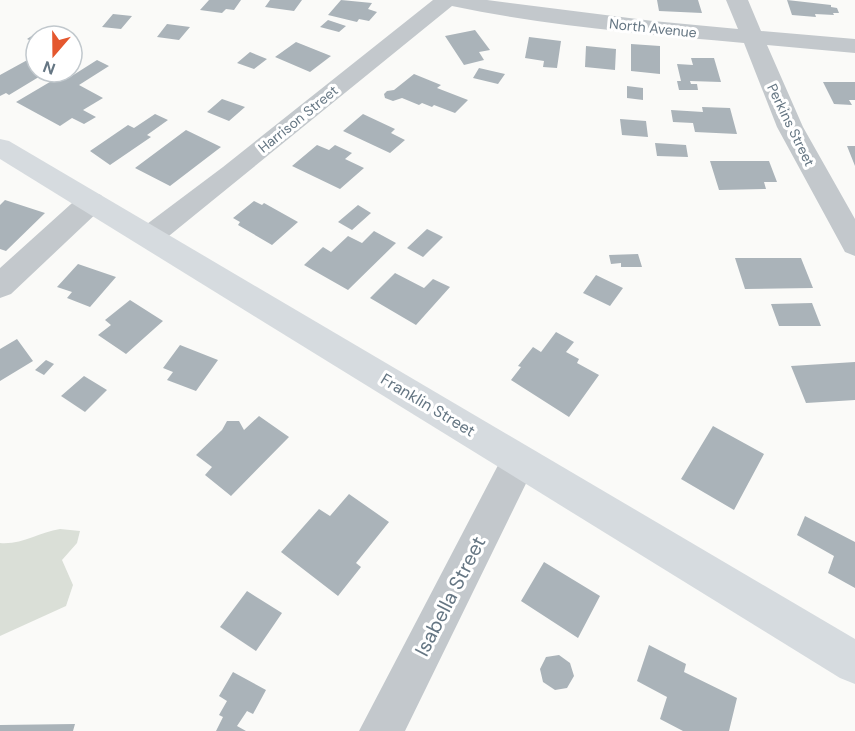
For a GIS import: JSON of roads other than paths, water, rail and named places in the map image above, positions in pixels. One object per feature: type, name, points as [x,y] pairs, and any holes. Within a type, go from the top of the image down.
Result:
[{"type":"main road","name":"Franklin Street","points":[[0,147],[855,663]]},
{"type":"street","name":"Harrison Street","points":[[149,237],[446,0]]},
{"type":"street","name":"North Avenue","points":[[453,0],[555,16],[753,39],[855,46]]},
{"type":"street","name":"Perkins Street","points":[[737,0],[790,127],[855,245]]},
{"type":"street","points":[[0,286],[91,202]]},
{"type":"street","name":"Isabella Street","points":[[381,731],[519,461]]}]
